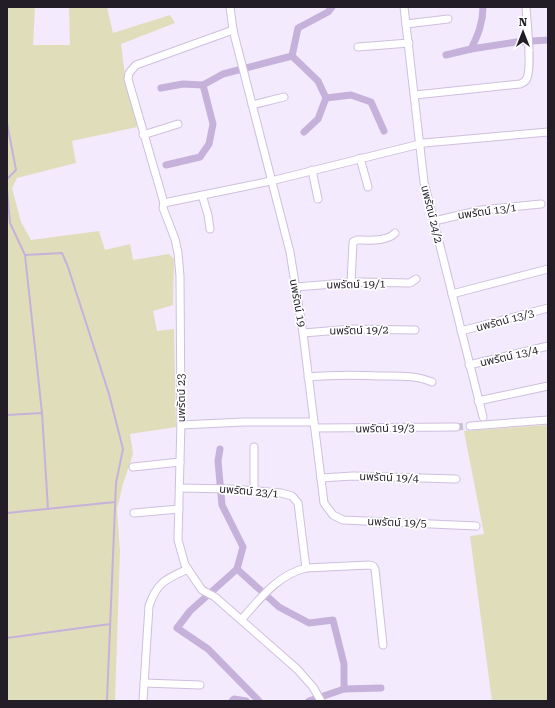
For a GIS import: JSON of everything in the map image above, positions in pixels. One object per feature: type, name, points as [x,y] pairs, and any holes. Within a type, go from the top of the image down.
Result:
[{"type":"street","name":"นพรัตน์ 19","points":[[230,7],[242,65],[288,243],[303,333],[324,503]]},
{"type":"street","name":"นพรัตน์ 24/2","points":[[404,7],[424,182],[483,418]]},
{"type":"street","points":[[415,95],[520,84],[527,78],[529,65],[526,7]]},
{"type":"street","points":[[406,24],[448,19]]},
{"type":"street","name":"นพรัตน์ 23","points":[[234,30],[136,65],[131,69],[128,79],[143,135],[164,203],[163,208],[175,239],[178,253],[180,276],[181,425],[178,540],[185,565],[202,590],[215,597],[241,620]]},
{"type":"street","points":[[358,47],[409,43]]},
{"type":"street","points":[[252,105],[284,97]]},
{"type":"street","points":[[143,135],[178,124]]},
{"type":"street","points":[[164,203],[271,181],[420,144],[548,132]]},
{"type":"street","points":[[360,158],[368,187]]},
{"type":"street","points":[[312,170],[318,199]]},
{"type":"street","points":[[202,195],[208,215],[210,229]]},
{"type":"street","name":"นพรัตน์ 13/1","points":[[434,221],[481,210],[541,204]]},
{"type":"street","points":[[351,283],[352,242],[357,240],[387,239],[392,237],[395,233]]},
{"type":"street","points":[[452,294],[548,269]]},
{"type":"street","name":"นพรัตน์ 19/1","points":[[295,287],[351,283],[410,283],[416,279]]},
{"type":"street","name":"นพรัตน์ 13/3","points":[[461,331],[548,308]]},
{"type":"street","name":"นพรัตน์ 19/2","points":[[303,333],[353,329],[415,330]]},
{"type":"street","name":"นพรัตน์ 13/4","points":[[469,365],[548,346]]},
{"type":"street","points":[[308,377],[337,375],[409,376],[432,382]]},
{"type":"street","points":[[478,401],[548,386]]},
{"type":"street","points":[[470,426],[548,420]]},
{"type":"street","name":"นพรัตน์ 19/3","points":[[181,425],[244,422],[314,425],[456,427]]},
{"type":"street","points":[[254,447],[254,491]]},
{"type":"street","points":[[133,467],[180,462]]},
{"type":"street","name":"นพรัตน์ 19/4","points":[[321,478],[353,476],[456,479]]},
{"type":"street","name":"นพรัตน์ 23/1","points":[[180,488],[230,488],[281,493],[292,496],[298,503],[306,568]]},
{"type":"street","name":"นพรัตน์ 19/5","points":[[324,503],[333,515],[343,520],[476,526]]},
{"type":"street","points":[[134,513],[179,509]]},
{"type":"street","points":[[321,701],[313,686],[297,669],[241,620],[272,586],[287,575],[297,570],[306,568],[373,566],[383,645]]},
{"type":"street","points":[[143,701],[148,606],[153,594],[162,582],[188,569]]},
{"type":"street","points":[[144,683],[200,685]]},
{"type":"shaded area","points":[[7,7],[35,7],[33,45],[70,45],[69,7],[107,7],[113,33],[170,15],[175,23],[121,44],[125,76],[137,127],[72,141],[76,163],[17,178],[12,188],[21,222],[31,240],[99,231],[105,250],[130,244],[133,260],[169,254],[174,259],[173,305],[153,311],[157,331],[174,329],[176,427],[130,434],[133,454],[123,484],[117,509],[120,552],[115,701],[7,701]]},
{"type":"shaded area","points":[[548,425],[548,701],[492,701],[470,536],[484,534],[464,431]]},
{"type":"waterway","points":[[304,132],[318,119],[326,98],[318,81],[292,56],[298,28],[328,12],[332,7]]},
{"type":"waterway","points":[[446,55],[471,49],[480,29],[483,7]]},
{"type":"waterway","points":[[471,49],[516,42],[548,40]]},
{"type":"waterway","points":[[166,165],[200,157],[209,144],[213,124],[203,85],[223,74],[292,56]]},
{"type":"waterway","points":[[161,88],[183,84],[203,85]]},
{"type":"waterway","points":[[326,98],[351,95],[371,102],[384,131]]},
{"type":"waterway","points":[[7,123],[16,170],[7,179]]},
{"type":"waterway","points":[[7,189],[10,223],[25,255],[62,253],[68,267],[109,394],[123,449],[116,483],[107,701]]},
{"type":"waterway","points":[[25,255],[42,413]]},
{"type":"waterway","points":[[7,415],[42,413],[48,509]]},
{"type":"waterway","points":[[220,449],[218,461],[222,505],[243,547],[237,569],[190,611],[177,628],[208,649],[259,701]]},
{"type":"waterway","points":[[7,513],[115,502]]},
{"type":"waterway","points":[[237,569],[279,607],[309,623],[333,620],[344,664],[344,689],[381,688]]},
{"type":"waterway","points":[[7,638],[110,624]]},
{"type":"waterway","points":[[309,701],[344,689]]},
{"type":"waterway","points":[[232,701],[234,699],[246,701]]},
{"type":"tunnel","points":[[456,427],[470,426]]}]
